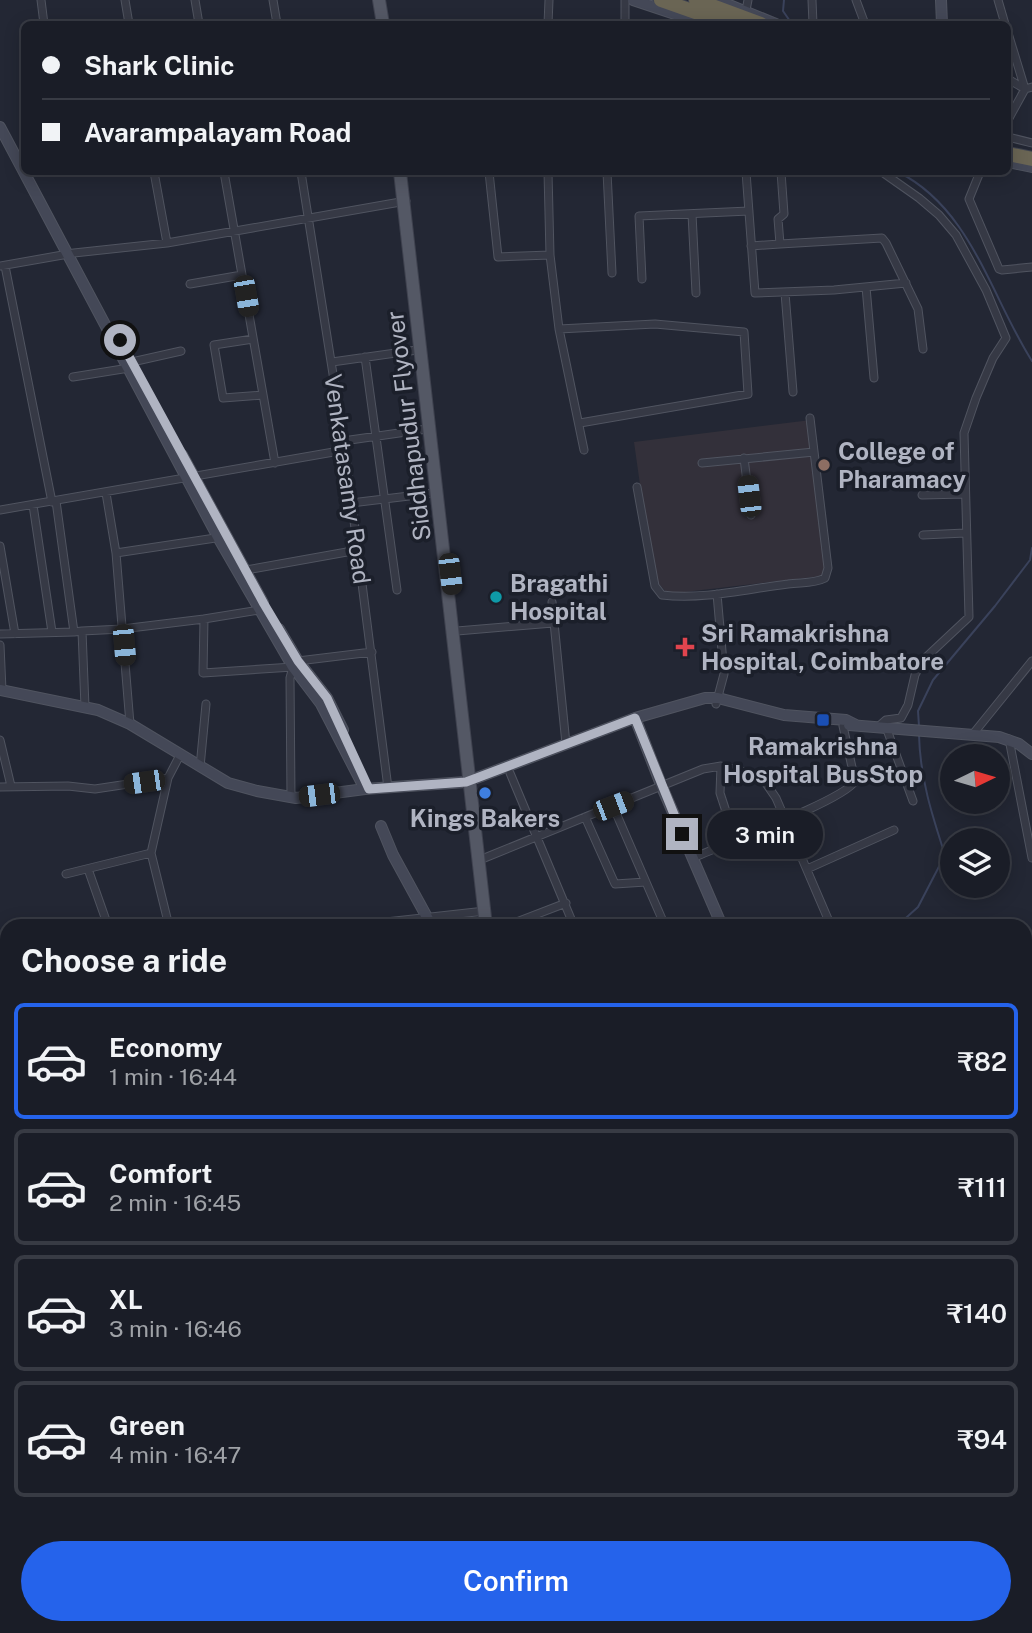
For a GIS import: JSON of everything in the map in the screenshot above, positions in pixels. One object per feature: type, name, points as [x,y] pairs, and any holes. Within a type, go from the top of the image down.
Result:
[{"type":"highway","points":[[662,0],[721,21]]},
{"type":"highway","points":[[696,0],[753,21]]},
{"type":"highway","points":[[1011,145],[1032,149]]},
{"type":"highway","points":[[1011,154],[1032,159]]},
{"type":"main road","points":[[379,0],[382,21]]},
{"type":"main road","points":[[633,0],[696,21]]},
{"type":"main road","points":[[717,0],[747,5],[771,21]]},
{"type":"main road","points":[[941,0],[942,21]]},
{"type":"main road","points":[[0,116],[21,156]]},
{"type":"main road","points":[[0,127],[21,165]]},
{"type":"main road","points":[[1011,163],[1032,167]]},
{"type":"main road","points":[[27,175],[131,365],[259,610],[295,664],[327,698],[367,789]]},
{"type":"main road","points":[[32,175],[71,254]]},
{"type":"main road","points":[[400,175],[434,493],[482,859],[484,911]]},
{"type":"main road","name":"Siddhapudur Flyover","points":[[400,175],[485,919]]},
{"type":"main road","points":[[403,201],[457,631],[485,919]]},
{"type":"main road","points":[[222,538],[246,570],[295,664]]},
{"type":"main road","points":[[1,690],[98,710],[130,724],[228,783],[291,797],[471,783],[510,773],[636,722]]},
{"type":"main road","points":[[471,783],[566,744],[717,701],[823,720],[846,720],[856,725]]},
{"type":"main road","points":[[717,701],[784,722],[973,734],[1009,739],[1031,749]]},
{"type":"main road","points":[[636,722],[719,919]]},
{"type":"main road","points":[[381,826],[393,855],[428,919]]},
{"type":"street","points":[[41,0],[44,21]]},
{"type":"street","points":[[125,0],[128,21]]},
{"type":"street","points":[[195,0],[198,21]]},
{"type":"street","points":[[273,0],[276,21]]},
{"type":"street","points":[[548,21],[549,0]]},
{"type":"street","points":[[625,0],[625,21]]},
{"type":"street","points":[[812,0],[813,21]]},
{"type":"street","points":[[856,0],[864,21]]},
{"type":"street","points":[[998,0],[1004,21]]},
{"type":"street","points":[[1011,41],[1029,88]]},
{"type":"street","points":[[1011,80],[1029,88]]},
{"type":"street","points":[[1011,115],[1029,88]]},
{"type":"street","points":[[1011,138],[1032,143]]},
{"type":"street","points":[[155,175],[167,243]]},
{"type":"street","points":[[225,175],[275,463]]},
{"type":"street","name":"Venkatasamy Road","points":[[302,175],[345,450],[388,788]]},
{"type":"street","points":[[489,175],[498,257],[550,256]]},
{"type":"street","points":[[548,175],[550,256],[559,329],[584,450]]},
{"type":"street","points":[[607,175],[612,273]]},
{"type":"street","points":[[746,175],[755,293],[906,283]]},
{"type":"street","points":[[780,244],[778,219],[784,214],[781,175]]},
{"type":"street","points":[[886,175],[939,215],[956,235],[1006,338],[993,358],[967,419],[964,433],[965,533],[970,617],[922,661],[901,718],[886,720],[885,727],[913,800]]},
{"type":"street","points":[[979,175],[969,199],[999,268],[1032,267]]},
{"type":"street","points":[[85,707],[78,631],[54,501],[2,266],[71,254],[167,243],[403,201]]},
{"type":"street","points":[[642,279],[639,216],[749,211]]},
{"type":"street","points":[[692,214],[696,293]]},
{"type":"street","points":[[751,246],[882,238],[918,309],[923,349]]},
{"type":"street","points":[[190,284],[242,275]]},
{"type":"street","points":[[866,286],[874,377]]},
{"type":"street","points":[[785,293],[793,392]]},
{"type":"street","points":[[559,329],[654,324],[744,332],[748,394],[580,423]]},
{"type":"street","points":[[253,339],[214,345],[223,398],[263,395]]},
{"type":"street","points":[[332,362],[417,350]]},
{"type":"street","points":[[73,377],[181,351]]},
{"type":"street","points":[[365,357],[397,590]]},
{"type":"street","points":[[638,487],[655,586],[662,595],[717,594],[794,583],[816,583],[825,578],[828,568],[810,418]]},
{"type":"street","points":[[343,441],[427,429]]},
{"type":"street","points":[[0,510],[345,450]]},
{"type":"street","points":[[702,463],[814,452]]},
{"type":"street","points":[[744,458],[751,515]]},
{"type":"street","points":[[106,493],[116,553],[130,724]]},
{"type":"street","points":[[351,503],[434,493]]},
{"type":"street","points":[[922,495],[965,494]]},
{"type":"street","points":[[33,505],[52,632]]},
{"type":"street","points":[[923,535],[965,533]]},
{"type":"street","points":[[116,553],[222,538]]},
{"type":"street","points":[[0,546],[15,634]]},
{"type":"street","points":[[246,570],[358,550]]},
{"type":"street","points":[[717,594],[724,674],[717,701]]},
{"type":"street","points":[[552,602],[566,744]]},
{"type":"street","points":[[0,634],[122,629],[259,610]]},
{"type":"street","points":[[204,619],[203,673],[295,664],[372,652]]},
{"type":"street","points":[[457,631],[553,623]]},
{"type":"street","points":[[0,645],[1,690]]},
{"type":"street","points":[[973,734],[1032,661]]},
{"type":"street","points":[[291,797],[290,678],[295,664]]},
{"type":"street","points":[[200,767],[206,704]]},
{"type":"street","points":[[693,858],[837,796],[853,786],[855,781],[843,726]]},
{"type":"street","points":[[1009,739],[1032,858]]},
{"type":"street","points":[[0,740],[11,786]]},
{"type":"street","points":[[167,919],[151,853],[168,778],[180,755]]},
{"type":"street","points":[[721,766],[720,793],[735,839]]},
{"type":"street","points":[[482,859],[703,769],[721,766],[761,776],[776,798],[828,919]]},
{"type":"street","points":[[510,773],[572,919]]},
{"type":"street","points":[[0,787],[68,786],[95,789],[168,778]]},
{"type":"street","points":[[613,806],[662,919]]},
{"type":"street","points":[[586,817],[615,884],[646,882]]},
{"type":"street","points":[[807,869],[894,830]]},
{"type":"street","points":[[66,874],[151,853]]},
{"type":"street","points":[[88,869],[106,919]]},
{"type":"street","points":[[524,919],[566,903]]},
{"type":"street","points":[[428,919],[484,911]]},
{"type":"shaded area","points":[[811,420],[830,575],[668,594],[658,583],[646,527],[634,442]]},
{"type":"waterway","points":[[784,0],[783,11],[790,21]]},
{"type":"waterway","points":[[903,175],[923,188],[944,208],[962,231],[1032,361]]},
{"type":"waterway","points":[[919,726],[918,711],[933,680],[1030,560],[1032,548]]},
{"type":"waterway","points":[[905,919],[918,907],[945,855],[924,781],[919,735]]},
{"type":"place","name":"College of Pharamacy","points":[[824,465]]},
{"type":"place","name":"Bragathi Hospital","points":[[496,597]]},
{"type":"place","name":"Sri Ramakrishna Hospital, Coimbatore","points":[[685,647]]},
{"type":"place","name":"Ramakrishna Hospital BusStop","points":[[823,720]]},
{"type":"place","name":"Kings Bakers","points":[[485,793]]},
{"type":"route","points":[[120,340],[264,604],[298,661],[327,698],[369,789],[466,782],[635,718],[682,834]]}]
